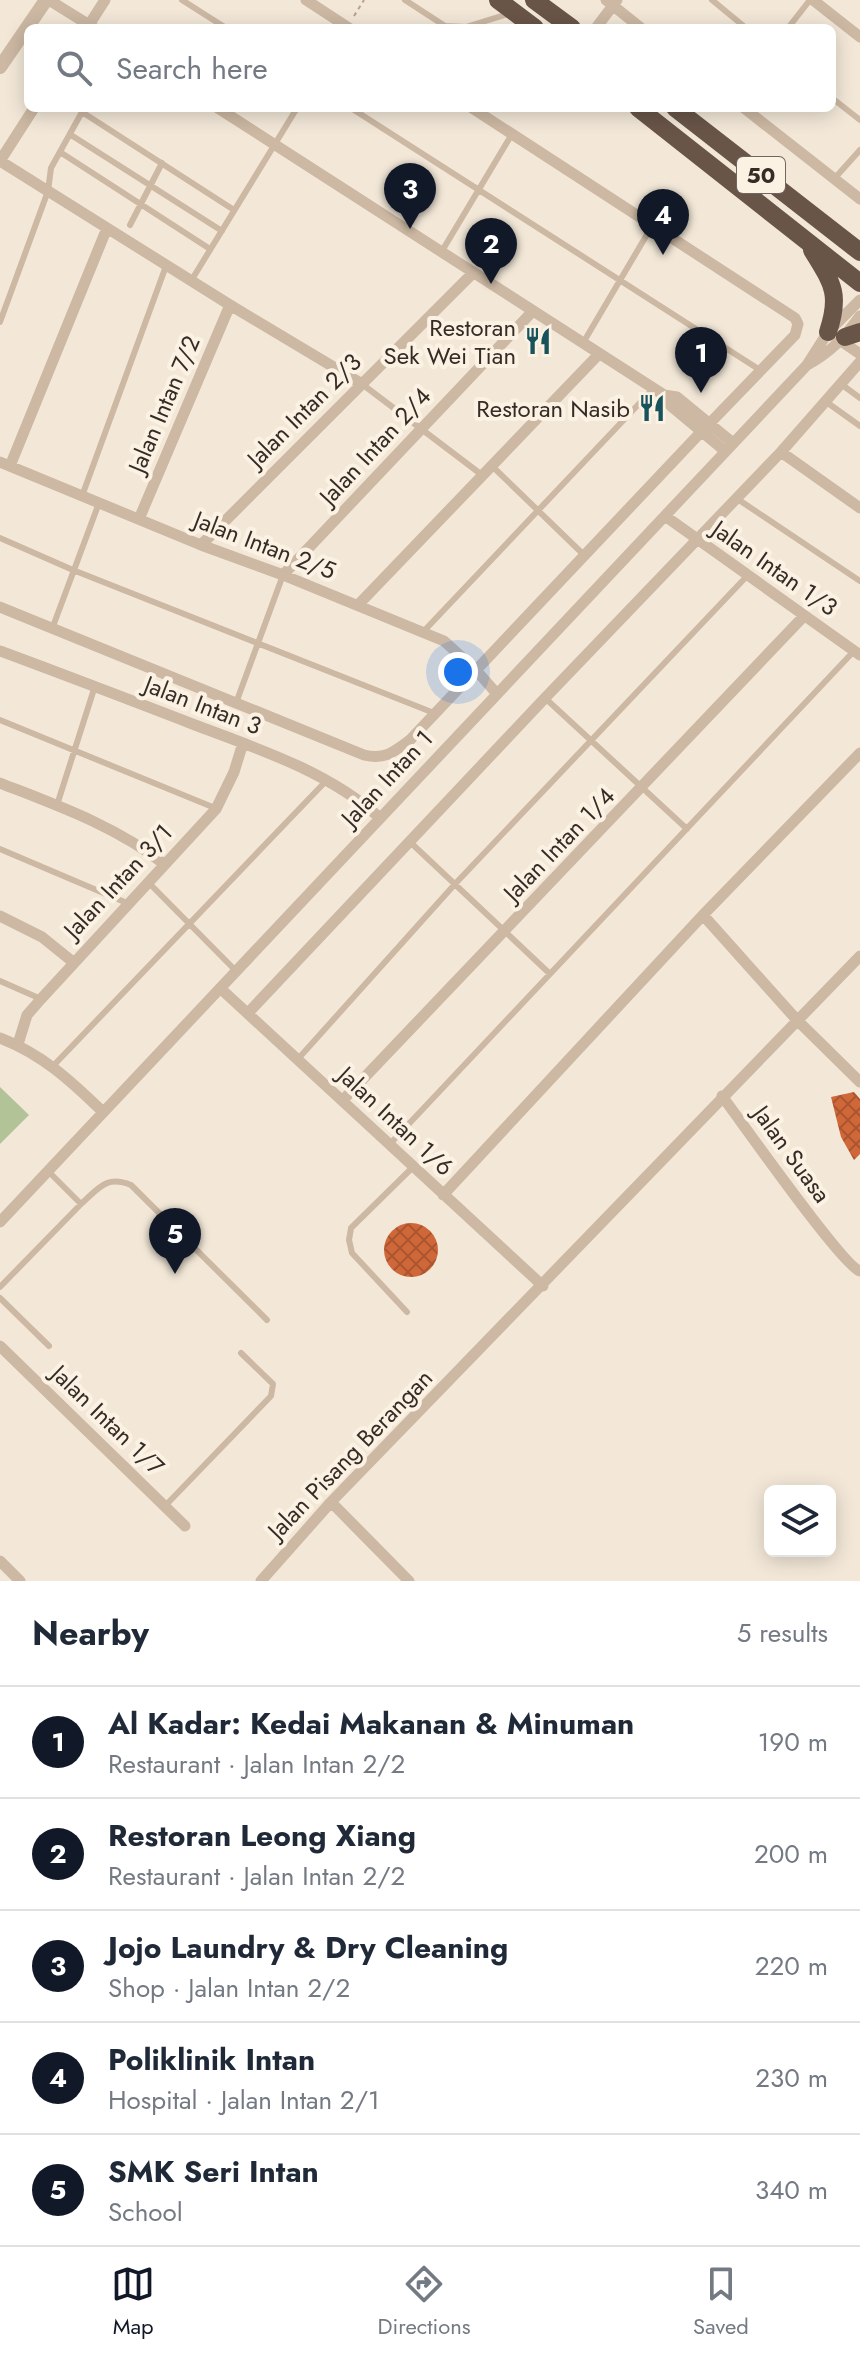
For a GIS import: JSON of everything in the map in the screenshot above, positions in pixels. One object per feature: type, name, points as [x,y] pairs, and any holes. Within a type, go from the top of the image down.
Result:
[{"type":"highway","points":[[498,0],[530,24]]},
{"type":"highway","points":[[534,0],[567,24]]},
{"type":"highway","name":"50","points":[[643,112],[860,283]]},
{"type":"highway","name":"50","points":[[680,112],[854,243]]},
{"type":"highway","points":[[807,240],[830,280],[844,335]]},
{"type":"highway","points":[[854,243],[860,266]]},
{"type":"street","points":[[31,24],[48,0],[85,24]]},
{"type":"street","points":[[92,24],[105,0]]},
{"type":"street","points":[[306,0],[341,24]]},
{"type":"street","points":[[812,0],[860,37]]},
{"type":"street","points":[[598,24],[612,2],[637,24]]},
{"type":"street","points":[[0,67],[24,34]]},
{"type":"street","points":[[31,112],[0,161],[362,384]]},
{"type":"street","points":[[224,112],[658,392],[671,406],[706,427],[729,447]]},
{"type":"street","points":[[0,607],[377,758],[391,755],[410,740],[795,335],[798,324],[795,318],[478,112]]},
{"type":"street","points":[[749,112],[860,199]]},
{"type":"street","points":[[5,464],[107,228]]},
{"type":"street","name":"Jalan Intan 2/3","points":[[201,545],[473,273]]},
{"type":"street","name":"Jalan Intan 1","points":[[844,335],[860,300]]},
{"type":"street","name":"Jalan Intan 7/2","points":[[139,519],[230,305]]},
{"type":"street","name":"Jalan Intan 2/4","points":[[283,575],[532,312]]},
{"type":"street","name":"Jalan Intan 1","points":[[0,1222],[729,447],[807,365],[844,335],[860,316]]},
{"type":"street","points":[[844,335],[860,354]]},
{"type":"street","points":[[358,605],[599,354]]},
{"type":"street","points":[[248,1013],[695,539],[781,452],[860,362]]},
{"type":"street","points":[[781,452],[860,508]]},
{"type":"street","name":"Jalan Intan 2/5","points":[[5,464],[444,641],[497,694]]},
{"type":"street","name":"Jalan Intan 1/3","points":[[665,516],[857,653]]},
{"type":"street","name":"Jalan Intan 1/4","points":[[343,1100],[804,616]]},
{"type":"street","name":"Jalan Intan 3","points":[[0,651],[243,743],[327,780],[380,818]]},
{"type":"street","name":"Jalan Intan 3/1","points":[[18,1044],[27,1015],[216,809],[234,772],[243,743]]},
{"type":"street","points":[[443,1195],[703,915],[860,753]]},
{"type":"street","points":[[0,783],[113,831],[164,864]]},
{"type":"street","points":[[703,915],[796,1019],[860,1082]]},
{"type":"street","points":[[0,916],[42,937],[73,962]]},
{"type":"street","name":"Jalan Pisang Berangan","points":[[261,1581],[331,1502],[860,956]]},
{"type":"street","name":"Jalan Intan 1/6","points":[[220,988],[543,1286]]},
{"type":"street","points":[[0,1038],[18,1044],[54,1065],[103,1112]]},
{"type":"street","name":"Jalan Suasa","points":[[722,1096],[823,1234],[848,1265],[860,1271]]},
{"type":"street","name":"Jalan Intan 1/7","points":[[0,1346],[185,1526]]},
{"type":"street","points":[[331,1502],[409,1581]]},
{"type":"street","points":[[0,1561],[20,1581]]},
{"type":"lane","points":[[182,0],[220,24]]},
{"type":"lane","points":[[405,0],[442,24]]},
{"type":"lane","points":[[712,0],[741,24]]},
{"type":"lane","points":[[791,24],[812,0]]},
{"type":"lane","points":[[476,24],[515,12]]},
{"type":"lane","points":[[836,101],[860,120]]},
{"type":"lane","points":[[0,322],[48,191],[51,168],[82,112],[234,210]]},
{"type":"lane","points":[[191,281],[294,112]]},
{"type":"lane","points":[[357,112],[760,370]]},
{"type":"lane","points":[[441,252],[512,134]]},
{"type":"lane","points":[[71,135],[222,231]]},
{"type":"lane","points":[[834,179],[860,150]]},
{"type":"lane","points":[[60,152],[210,249]]},
{"type":"lane","points":[[130,225],[162,163]]},
{"type":"lane","points":[[582,344],[652,226]]},
{"type":"lane","points":[[82,496],[166,266]]},
{"type":"lane","points":[[362,384],[482,475]]},
{"type":"lane","points":[[841,384],[860,398]]},
{"type":"lane","points":[[423,632],[538,510],[658,392]]},
{"type":"lane","points":[[825,401],[860,426]]},
{"type":"lane","points":[[491,465],[584,555]]},
{"type":"lane","points":[[736,498],[860,581]]},
{"type":"lane","points":[[52,629],[99,503]]},
{"type":"lane","points":[[0,538],[73,570],[435,713]]},
{"type":"lane","points":[[236,703],[283,575]]},
{"type":"lane","points":[[298,1059],[455,884],[747,576]]},
{"type":"lane","points":[[389,1145],[549,973],[857,653]]},
{"type":"lane","points":[[57,806],[95,686]]},
{"type":"lane","points":[[545,698],[687,829]]},
{"type":"lane","points":[[0,720],[216,809]]},
{"type":"lane","points":[[54,1065],[327,780]]},
{"type":"lane","points":[[409,841],[549,973]]},
{"type":"lane","points":[[0,849],[127,903]]},
{"type":"lane","points":[[147,881],[236,971]]},
{"type":"lane","points":[[0,981],[41,999]]},
{"type":"lane","points":[[407,1312],[352,1253],[349,1240],[351,1228],[413,1167]]},
{"type":"lane","points":[[48,1171],[81,1204]]},
{"type":"lane","points":[[0,1287],[81,1204],[106,1182],[117,1180],[131,1185],[267,1320]]},
{"type":"lane","points":[[0,1298],[49,1346]]},
{"type":"lane","points":[[165,1506],[271,1396],[273,1384],[241,1353]]},
{"type":"path","points":[[349,24],[364,0]]},
{"type":"green space","points":[[0,1087],[29,1115],[0,1144]]},
{"type":"building","points":[[854,1092],[860,1099],[860,1154],[854,1160],[841,1137],[831,1097]]},
{"type":"building","points":[[411,1223],[430,1231],[438,1250],[430,1269],[411,1277],[392,1269],[384,1250],[392,1231]]},
{"type":"place","name":"Jojo Laundry & Dry Cleaning","points":[[410,229]]},
{"type":"place","name":"Poliklinik Intan","points":[[663,255]]},
{"type":"place","name":"Restoran Leong Xiang","points":[[491,284]]},
{"type":"place","name":"Restoran Sek Wei Tian","points":[[538,341]]},
{"type":"place","name":"Al Kadar: Kedai Makanan & Minuman","points":[[701,393]]},
{"type":"place","name":"Restoran Nasib","points":[[652,408]]},
{"type":"place","name":"SMK Seri Intan","points":[[175,1274]]}]
